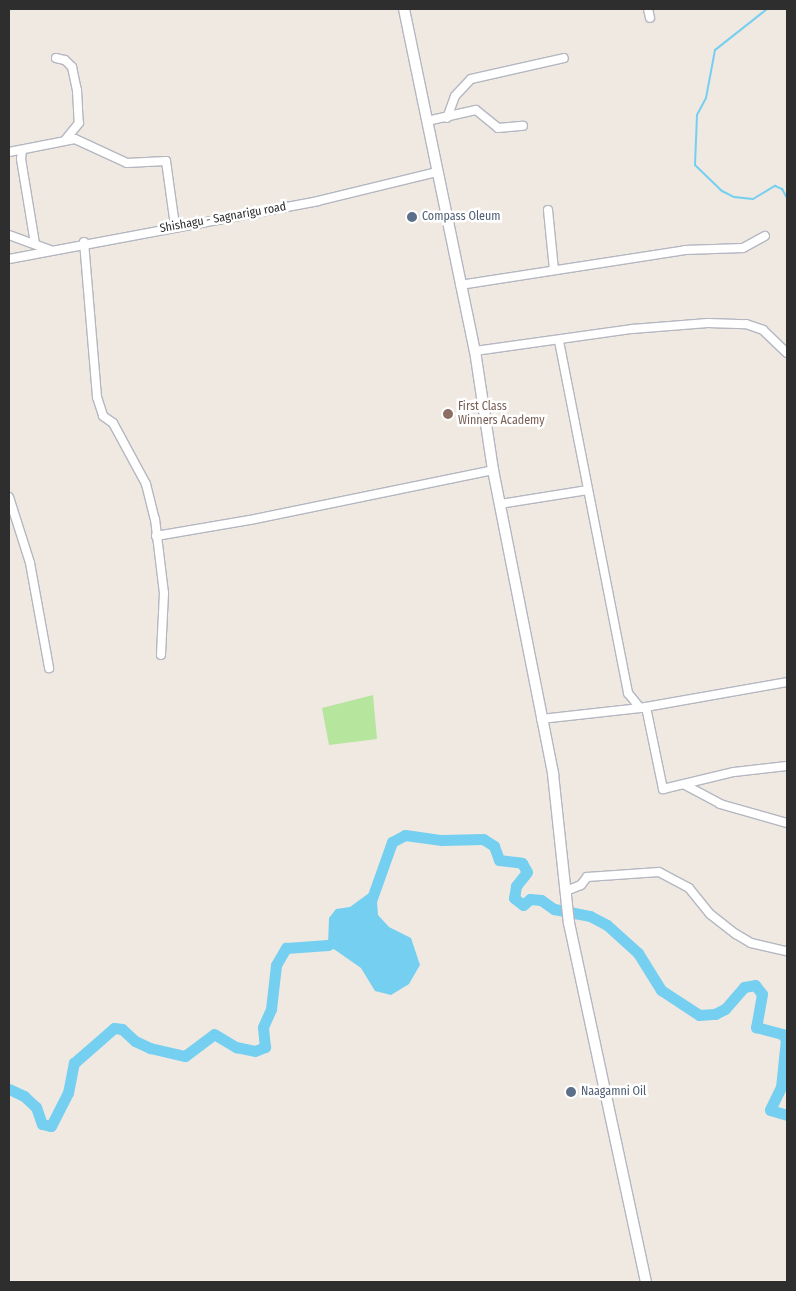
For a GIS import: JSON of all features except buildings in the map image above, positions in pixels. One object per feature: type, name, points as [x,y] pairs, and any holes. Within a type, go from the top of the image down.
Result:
[{"type":"main road","points":[[404,9],[474,351],[493,470],[559,814],[569,923],[646,1282]]},
{"type":"street","points":[[648,9],[650,18]]},
{"type":"street","points":[[56,58],[64,60],[72,67],[79,104],[77,128],[64,141]]},
{"type":"street","points":[[446,118],[455,96],[472,79],[564,58]]},
{"type":"street","points":[[427,121],[479,111],[498,128],[522,126]]},
{"type":"street","points":[[9,152],[64,141],[79,140],[127,163],[166,161],[175,226]]},
{"type":"street","points":[[22,150],[21,159],[35,244]]},
{"type":"street","name":"Shishagu - Sagnarigu road","points":[[9,259],[84,242],[318,201],[437,172]]},
{"type":"street","points":[[548,210],[554,270]]},
{"type":"street","points":[[9,235],[50,250]]},
{"type":"street","points":[[460,285],[694,249],[743,248],[765,236]]},
{"type":"street","points":[[84,242],[97,397],[103,416],[113,423],[146,484],[156,536],[164,593],[161,655]]},
{"type":"street","points":[[474,351],[674,324],[746,324],[762,330],[787,353]]},
{"type":"street","points":[[559,340],[628,693],[623,710]]},
{"type":"street","points":[[156,536],[259,518],[493,470]]},
{"type":"street","points":[[500,504],[587,490]]},
{"type":"street","points":[[9,497],[30,563],[49,668]]},
{"type":"street","points":[[541,719],[643,708],[787,682]]},
{"type":"street","points":[[628,693],[643,708],[664,789],[734,772],[787,766]]},
{"type":"street","points":[[685,785],[720,804],[787,823]]},
{"type":"street","points":[[566,891],[581,885],[587,877],[659,872],[689,888],[710,914],[736,934],[751,943],[787,951]]},
{"type":"green space","points":[[373,695],[377,739],[329,745],[322,708]]},
{"type":"water","points":[[376,888],[378,915],[389,927],[411,938],[420,965],[409,984],[391,995],[375,991],[361,968],[328,945],[329,918],[336,909],[350,907]]},
{"type":"waterway","points":[[767,9],[715,50],[706,98],[697,115],[695,165],[722,191],[734,197],[753,199],[775,186],[782,189],[787,198]]},
{"type":"waterway","points":[[371,901],[392,842],[405,835],[442,840],[483,839],[494,846],[499,860],[522,863],[527,872],[516,886],[514,898],[523,905],[530,899],[541,900],[554,909],[590,916],[607,925],[638,953],[661,990],[699,1015],[715,1014],[725,1009],[744,987],[755,985],[762,994],[756,1027],[782,1034],[786,1039],[781,1087],[770,1110],[787,1115]]},
{"type":"waterway","points":[[9,1089],[24,1096],[36,1107],[42,1124],[51,1126],[68,1093],[74,1063],[114,1028],[122,1029],[135,1041],[150,1048],[185,1056],[214,1034],[236,1047],[255,1051],[265,1047],[263,1027],[271,1009],[276,965],[286,948],[328,945],[341,938]]},
{"type":"place","name":"Compass Oleum","points":[[412,217]]},
{"type":"place","name":"First Class Winners Academy","points":[[448,414]]},
{"type":"place","name":"Naagamni Oil","points":[[571,1092]]}]
